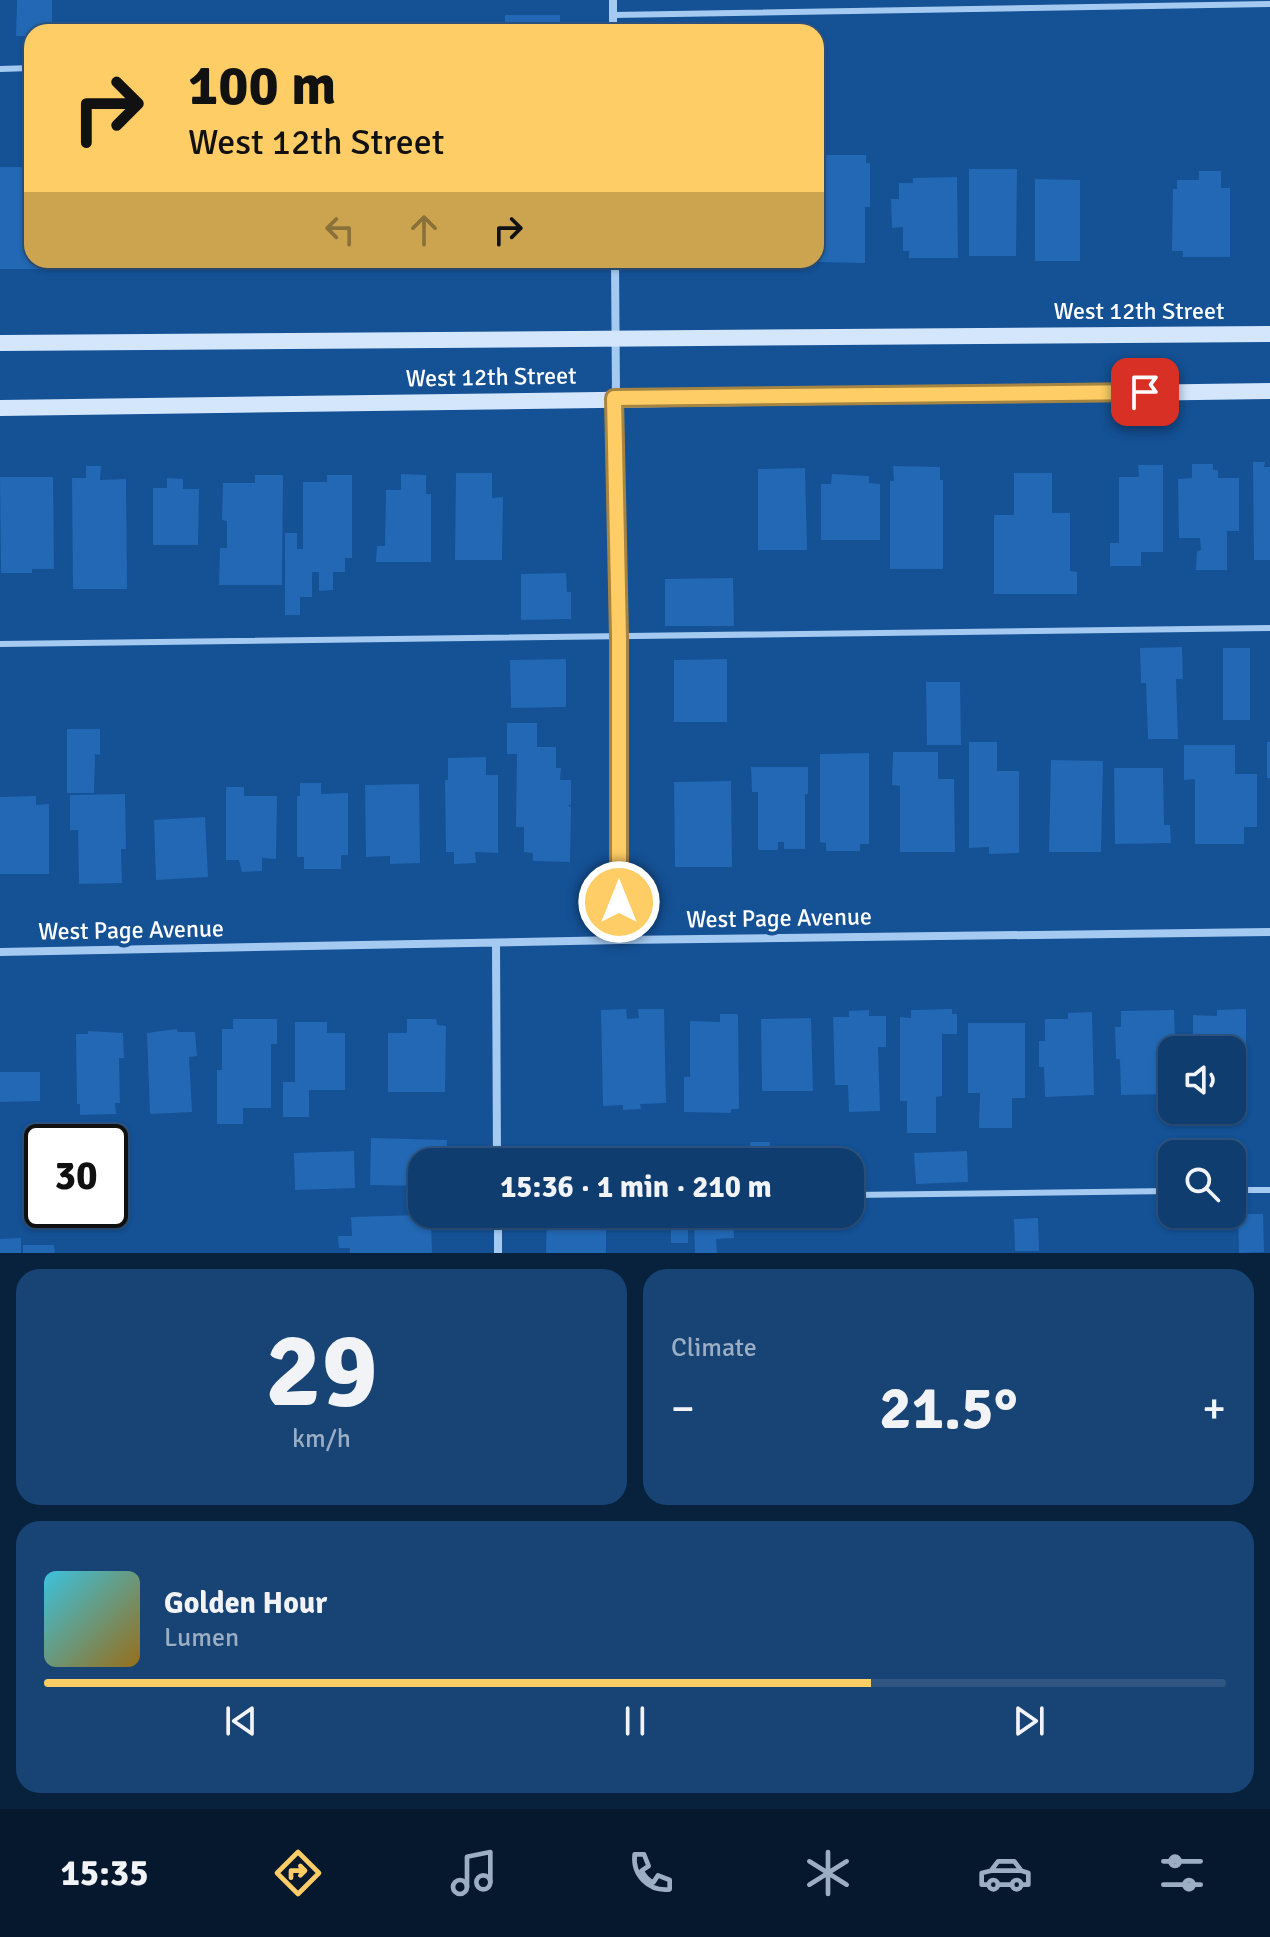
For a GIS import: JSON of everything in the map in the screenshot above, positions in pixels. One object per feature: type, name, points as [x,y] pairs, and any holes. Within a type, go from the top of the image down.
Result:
[{"type":"main road","name":"West 12th Street","points":[[0,343],[1270,334]]},
{"type":"main road","name":"West 12th Street","points":[[0,408],[1270,391]]},
{"type":"street","points":[[613,0],[613,24]]},
{"type":"street","points":[[615,268],[620,940]]},
{"type":"street","name":"West Page Avenue","points":[[0,952],[1270,932]]},
{"type":"street","points":[[496,943],[497,1148]]},
{"type":"street","points":[[498,1228],[498,1253]]},
{"type":"lane","points":[[613,15],[1270,4]]},
{"type":"lane","points":[[0,69],[24,68]]},
{"type":"lane","points":[[0,644],[1270,628]]},
{"type":"lane","points":[[1246,1190],[1270,1190]]},
{"type":"lane","points":[[864,1195],[1158,1191]]},
{"type":"building","points":[[17,0],[52,0],[52,24],[24,24],[24,36],[16,36]]},
{"type":"building","points":[[505,15],[560,15],[560,24],[505,24]]},
{"type":"building","points":[[824,155],[866,155],[866,163],[870,163],[870,207],[865,207],[865,263],[824,262]]},
{"type":"building","points":[[0,167],[24,167],[24,268],[46,269],[0,269]]},
{"type":"building","points":[[969,169],[1017,169],[1016,256],[969,256]]},
{"type":"building","points":[[1199,171],[1221,171],[1221,188],[1230,188],[1230,257],[1183,257],[1183,251],[1172,251],[1173,189],[1177,189],[1177,180],[1199,180]]},
{"type":"building","points":[[957,177],[958,258],[909,258],[909,251],[903,251],[903,227],[892,228],[891,199],[899,199],[899,183],[913,183],[913,178]]},
{"type":"building","points":[[1035,179],[1080,180],[1080,261],[1035,261]]},
{"type":"building","points":[[160,268],[194,268],[194,269]]},
{"type":"building","points":[[1253,462],[1265,462],[1264,467],[1270,467],[1270,560],[1254,560]]},
{"type":"building","points":[[1192,464],[1213,464],[1213,470],[1218,470],[1218,478],[1239,478],[1239,531],[1227,531],[1227,570],[1196,570],[1197,551],[1201,550],[1200,538],[1179,538],[1178,479],[1192,478]]},
{"type":"building","points":[[1138,465],[1163,465],[1163,552],[1141,552],[1141,566],[1110,566],[1110,543],[1119,543],[1119,477],[1139,477]]},
{"type":"building","points":[[86,466],[101,466],[100,480],[126,479],[127,589],[73,589],[72,478],[86,478]]},
{"type":"building","points":[[893,466],[940,467],[940,480],[943,480],[943,569],[890,569],[890,481],[894,481]]},
{"type":"building","points":[[805,468],[807,550],[758,550],[758,469]]},
{"type":"building","points":[[456,473],[492,473],[492,498],[503,497],[502,560],[455,560]]},
{"type":"building","points":[[1014,473],[1052,473],[1052,513],[1070,513],[1070,571],[1077,572],[1077,594],[994,594],[994,515],[1014,515]]},
{"type":"building","points":[[401,474],[426,475],[426,494],[431,494],[431,562],[376,562],[377,546],[385,546],[386,490],[401,490]]},
{"type":"building","points":[[832,474],[869,476],[869,483],[880,484],[880,540],[821,540],[821,484],[831,484]]},
{"type":"building","points":[[255,475],[283,475],[282,585],[219,585],[220,548],[227,548],[227,521],[222,520],[223,483],[255,483]]},
{"type":"building","points":[[327,475],[352,475],[352,558],[345,558],[345,572],[333,572],[333,590],[319,591],[319,572],[312,572],[312,597],[300,597],[300,615],[285,615],[285,533],[297,533],[297,549],[303,549],[303,482],[327,482]]},
{"type":"building","points":[[0,477],[53,477],[54,569],[1,573]]},
{"type":"building","points":[[167,478],[183,479],[183,489],[199,489],[198,545],[153,545],[153,488],[167,488]]},
{"type":"building","points":[[566,573],[567,592],[571,592],[571,619],[521,620],[521,574]]},
{"type":"building","points":[[733,578],[734,626],[665,626],[665,579]]},
{"type":"building","points":[[1182,647],[1183,679],[1176,679],[1178,739],[1148,739],[1146,683],[1141,683],[1140,648]]},
{"type":"building","points":[[1223,648],[1250,648],[1250,720],[1223,720]]},
{"type":"building","points":[[566,659],[566,707],[511,708],[510,660]]},
{"type":"building","points":[[727,659],[727,722],[674,722],[674,660]]},
{"type":"building","points":[[926,682],[960,682],[961,745],[927,745]]},
{"type":"building","points":[[507,723],[537,723],[537,747],[556,747],[556,768],[561,768],[560,780],[571,780],[571,805],[567,805],[571,807],[570,862],[533,861],[533,853],[524,852],[524,827],[516,827],[517,754],[507,754]]},
{"type":"building","points":[[67,729],[100,729],[100,755],[95,754],[94,793],[67,793]]},
{"type":"building","points":[[969,742],[997,742],[997,771],[1019,771],[1019,853],[989,854],[989,847],[969,848]]},
{"type":"building","points":[[1267,742],[1270,742],[1270,778],[1267,778]]},
{"type":"building","points":[[1184,745],[1235,745],[1235,774],[1257,774],[1257,827],[1244,827],[1244,844],[1195,844],[1195,779],[1184,780]]},
{"type":"building","points":[[893,752],[938,752],[938,779],[954,779],[955,852],[900,852],[900,786],[892,785]]},
{"type":"building","points":[[869,753],[869,844],[860,844],[860,851],[826,851],[826,843],[820,842],[820,754]]},
{"type":"building","points":[[486,757],[486,775],[498,775],[498,853],[475,852],[476,863],[454,864],[454,852],[446,852],[445,780],[448,780],[448,758]]},
{"type":"building","points":[[1051,760],[1103,761],[1101,852],[1049,852]]},
{"type":"building","points":[[751,767],[808,767],[805,849],[784,849],[784,842],[778,842],[778,850],[758,850],[758,792],[752,792]]},
{"type":"building","points":[[1114,768],[1163,768],[1164,825],[1170,825],[1171,843],[1115,844]]},
{"type":"building","points":[[731,781],[732,867],[675,867],[674,782]]},
{"type":"building","points":[[300,783],[321,783],[321,794],[348,793],[348,855],[341,855],[341,869],[304,869],[304,857],[297,857],[297,796],[300,796]]},
{"type":"building","points":[[419,784],[420,863],[390,864],[390,856],[366,857],[365,785]]},
{"type":"building","points":[[226,787],[244,787],[244,796],[277,796],[276,859],[262,858],[262,871],[242,872],[239,860],[226,860]]},
{"type":"building","points":[[125,794],[126,849],[121,849],[122,883],[79,884],[78,830],[70,830],[70,795]]},
{"type":"building","points":[[36,796],[36,805],[49,804],[49,874],[0,874],[0,797]]},
{"type":"building","points":[[205,817],[208,877],[156,880],[154,820]]},
{"type":"building","points":[[626,1009],[627,1019],[639,1018],[638,1009],[664,1009],[666,1103],[640,1104],[641,1109],[623,1110],[623,1105],[603,1106],[601,1010]]},
{"type":"building","points":[[952,1009],[952,1014],[957,1014],[957,1034],[942,1034],[942,1096],[936,1097],[936,1133],[907,1133],[907,1101],[900,1101],[900,1017],[911,1018],[911,1010]]},
{"type":"building","points":[[1246,1009],[1246,1036],[1193,1036],[1193,1015],[1217,1016],[1217,1010]]},
{"type":"building","points":[[869,1010],[869,1016],[886,1016],[886,1047],[878,1047],[880,1111],[849,1112],[848,1085],[835,1085],[833,1017],[849,1017],[849,1011]]},
{"type":"building","points":[[1174,1010],[1175,1036],[1158,1036],[1158,1094],[1121,1095],[1115,1027],[1121,1027],[1121,1011]]},
{"type":"building","points":[[1092,1012],[1094,1095],[1045,1097],[1044,1067],[1039,1067],[1039,1041],[1045,1041],[1045,1019],[1068,1019],[1068,1013]]},
{"type":"building","points":[[720,1014],[738,1014],[739,1109],[731,1109],[731,1113],[684,1112],[684,1077],[690,1077],[690,1021],[720,1022]]},
{"type":"building","points":[[811,1018],[813,1091],[762,1091],[761,1019]]},
{"type":"building","points":[[233,1019],[277,1019],[277,1044],[271,1044],[271,1108],[243,1108],[243,1124],[217,1124],[217,1070],[222,1070],[222,1029],[233,1029]]},
{"type":"building","points":[[407,1019],[436,1019],[437,1025],[446,1026],[445,1092],[388,1092],[388,1033],[407,1033]]},
{"type":"building","points":[[295,1022],[327,1022],[327,1033],[345,1033],[345,1090],[309,1090],[309,1117],[283,1117],[283,1082],[295,1082]]},
{"type":"building","points":[[968,1023],[1025,1023],[1025,1098],[1012,1098],[1012,1128],[979,1128],[980,1093],[968,1093]]},
{"type":"building","points":[[177,1029],[178,1032],[195,1032],[197,1056],[189,1057],[192,1112],[150,1114],[147,1033]]},
{"type":"building","points":[[88,1031],[123,1033],[124,1058],[119,1058],[120,1103],[115,1103],[116,1114],[80,1115],[80,1104],[77,1104],[76,1034],[88,1034]]},
{"type":"building","points":[[0,1072],[40,1072],[40,1101],[0,1102]]},
{"type":"building","points":[[371,1138],[447,1140],[447,1148],[408,1148],[408,1186],[370,1185]]},
{"type":"building","points":[[750,1142],[770,1142],[770,1148],[750,1148]]},
{"type":"building","points":[[354,1151],[355,1188],[295,1190],[294,1153]]},
{"type":"building","points":[[967,1151],[968,1182],[916,1184],[914,1153]]},
{"type":"building","points":[[1246,1214],[1263,1214],[1264,1252],[1239,1253],[1238,1228],[1246,1228]]},
{"type":"building","points":[[408,1215],[408,1228],[431,1228],[432,1253],[350,1253],[350,1248],[339,1248],[338,1236],[352,1236],[351,1217]]},
{"type":"building","points":[[1038,1218],[1039,1251],[1015,1251],[1014,1219]]},
{"type":"building","points":[[547,1228],[606,1228],[606,1253],[546,1253]]},
{"type":"building","points":[[671,1228],[688,1228],[688,1243],[671,1243]]},
{"type":"building","points":[[694,1228],[734,1228],[734,1238],[716,1239],[717,1253],[695,1253]]},
{"type":"building","points":[[21,1238],[21,1253],[0,1253],[0,1239]]},
{"type":"building","points":[[23,1245],[54,1245],[55,1253],[23,1253]]},
{"type":"route","points":[[619,902],[619,637],[614,398],[1145,392]]}]
